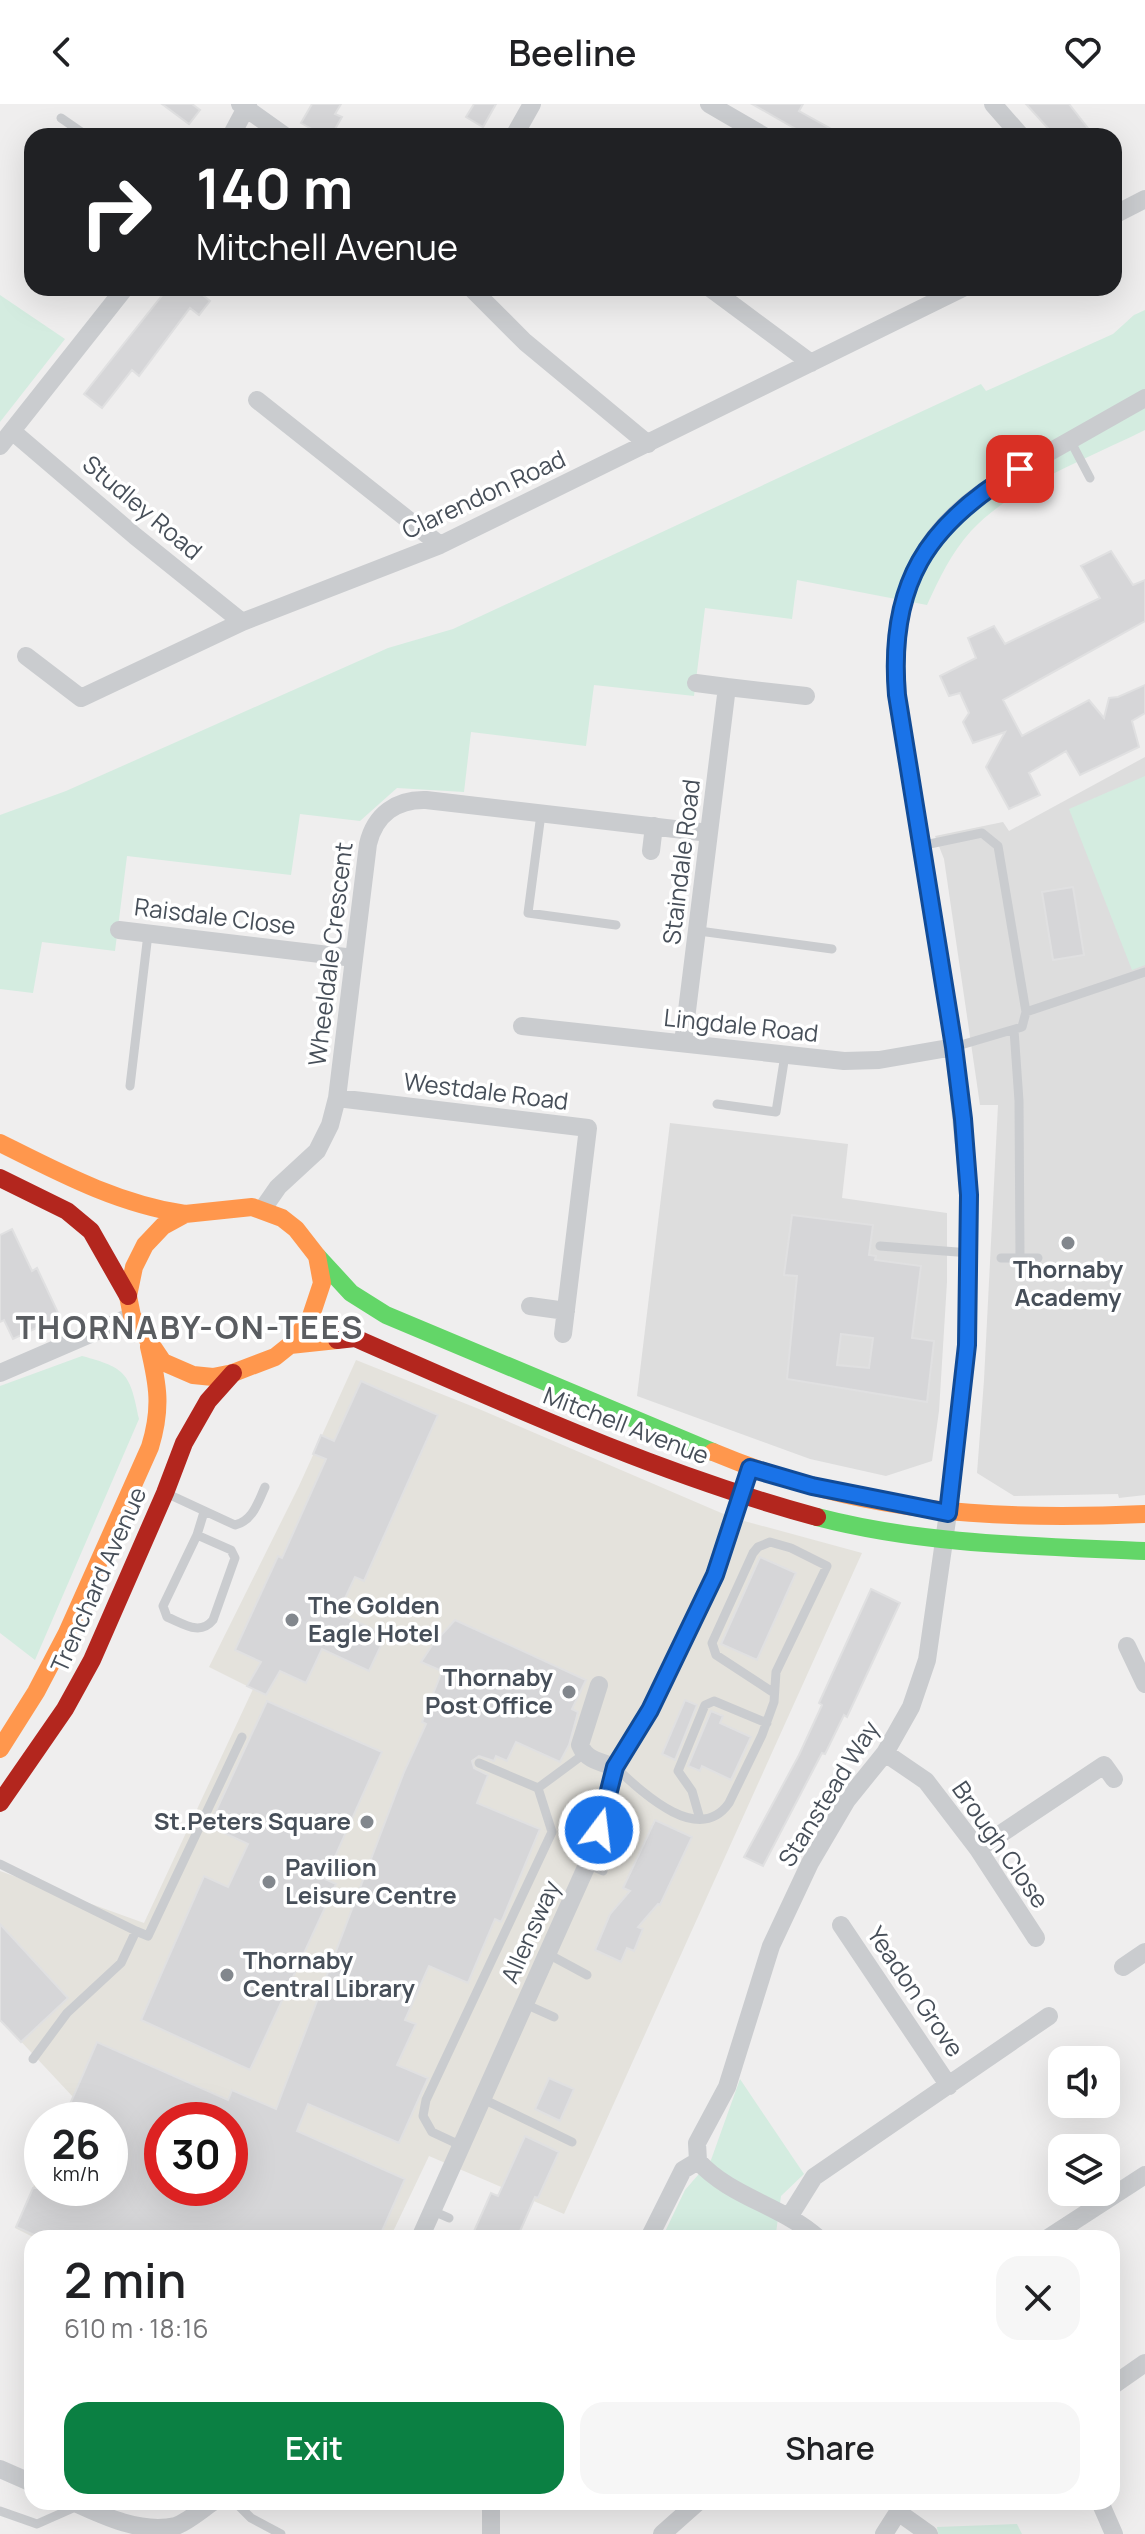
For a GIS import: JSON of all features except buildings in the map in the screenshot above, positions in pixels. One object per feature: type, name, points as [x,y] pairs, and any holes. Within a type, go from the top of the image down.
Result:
[{"type":"street","points":[[518,128],[532,104]]},
{"type":"street","points":[[709,104],[750,128]]},
{"type":"street","points":[[993,104],[1014,128]]},
{"type":"street","points":[[235,128],[245,105],[275,128]]},
{"type":"street","points":[[1122,211],[1145,199]]},
{"type":"street","points":[[0,446],[119,296]]},
{"type":"street","points":[[479,296],[525,342],[648,444]]},
{"type":"street","points":[[721,296],[811,363]]},
{"type":"street","name":"Clarendon Road","points":[[26,656],[81,698],[242,622],[440,545],[943,296]]},
{"type":"street","name":"Stanstead Way","points":[[653,2230],[683,2170],[698,2161],[697,2143],[727,2087],[771,1946],[810,1863],[847,1800],[885,1753],[911,1707],[927,1660],[967,1345],[970,1253],[963,1119],[894,662],[896,627],[918,564],[950,519],[971,500],[1145,398]]},
{"type":"street","points":[[257,400],[440,545]]},
{"type":"street","name":"Studley Road","points":[[12,431],[242,622]]},
{"type":"street","points":[[696,683],[806,696]]},
{"type":"street","name":"Staindale Road","points":[[683,1043],[727,687]]},
{"type":"street","name":"Wheeldale Crescent","points":[[262,1210],[278,1187],[317,1151],[330,1125],[337,1098],[370,835],[390,808],[409,800],[426,800],[709,833]]},
{"type":"street","points":[[651,851],[663,827]]},
{"type":"street","name":"Raisdale Close","points":[[119,930],[354,958]]},
{"type":"street","name":"Lingdale Road","points":[[522,1026],[844,1061],[879,1060],[954,1047]]},
{"type":"street","name":"Westdale Road","points":[[337,1098],[588,1128],[563,1334]]},
{"type":"street","points":[[0,1143],[129,1203],[157,1211],[185,1214]]},
{"type":"street","points":[[0,1178],[67,1211],[91,1231],[128,1296]]},
{"type":"street","name":"Mitchell Avenue","points":[[317,1256],[322,1283],[310,1319],[290,1345],[275,1357],[233,1373],[213,1377],[193,1375],[163,1362],[132,1316],[128,1296],[134,1267],[145,1245],[163,1226],[185,1214],[252,1207],[282,1218],[296,1229],[351,1293],[386,1315],[750,1468],[812,1486],[948,1513],[1059,1516],[1145,1514]]},
{"type":"street","points":[[530,1306],[566,1311]]},
{"type":"street","points":[[0,1373],[132,1316]]},
{"type":"street","name":"Mitchell Avenue","points":[[290,1345],[355,1338],[533,1416],[739,1495],[841,1523],[994,1545],[1145,1551]]},
{"type":"street","name":"Trenchard Avenue","points":[[0,1749],[20,1721],[61,1647],[148,1449],[159,1408],[148,1343]]},
{"type":"street","name":"Trenchard Avenue","points":[[0,1803],[54,1727],[92,1660],[184,1443],[208,1401],[233,1373]]},
{"type":"street","name":"Allensway","points":[[427,2230],[441,2214],[462,2146],[548,1954],[595,1867],[615,1767],[650,1710],[715,1575],[750,1468]]},
{"type":"street","points":[[1127,1646],[1145,1684]]},
{"type":"street","points":[[61,1647],[92,1660]]},
{"type":"street","points":[[599,1685],[580,1745],[584,1754],[615,1767]]},
{"type":"street","name":"Brough Close","points":[[885,1753],[926,1781],[978,1849],[1036,1938]]},
{"type":"street","points":[[978,1849],[1104,1765],[1114,1779]]},
{"type":"street","name":"Yeadon Grove","points":[[841,1925],[949,2086]]},
{"type":"street","points":[[1123,1967],[1145,1952]]},
{"type":"street","name":"Yeadon Grove","points":[[789,2217],[814,2177],[1049,2016]]},
{"type":"street","points":[[698,2161],[708,2173],[807,2230]]},
{"type":"street","points":[[1060,2230],[1145,2175]]},
{"type":"street","points":[[1120,2380],[1145,2363]]},
{"type":"street","points":[[0,2469],[24,2480]]},
{"type":"street","points":[[92,2510],[136,2527],[164,2531],[201,2510]]},
{"type":"street","points":[[491,2510],[491,2534]]},
{"type":"street","points":[[662,2534],[689,2510]]},
{"type":"street","points":[[884,2534],[898,2510]]},
{"type":"street","points":[[903,2510],[929,2534]]},
{"type":"street","points":[[1104,2510],[1114,2534]]},
{"type":"lane","points":[[61,118],[75,128]]},
{"type":"lane","points":[[1070,440],[1090,478]]},
{"type":"lane","points":[[541,814],[528,913],[616,925]]},
{"type":"lane","points":[[920,846],[982,833],[998,846],[1026,1012],[1022,1027],[954,1047]]},
{"type":"lane","points":[[699,931],[832,949]]},
{"type":"lane","points":[[130,1086],[148,934]]},
{"type":"lane","points":[[1026,1012],[1145,972]]},
{"type":"lane","points":[[1014,1030],[1019,1101],[1020,1258]]},
{"type":"lane","points":[[717,1104],[776,1112],[785,1055]]},
{"type":"lane","points":[[880,1246],[970,1253]]},
{"type":"lane","points":[[1001,1258],[1038,1258]]},
{"type":"lane","points":[[165,1493],[235,1525],[245,1523],[253,1513],[265,1487]]},
{"type":"lane","points":[[197,1535],[231,1550],[235,1558],[213,1620],[206,1629],[199,1630],[167,1617],[163,1606],[197,1535],[204,1512]]},
{"type":"lane","points":[[615,1767],[641,1791],[685,1818],[710,1819],[725,1808],[767,1723],[774,1702],[776,1672],[827,1566],[777,1542],[770,1542],[758,1547],[712,1643],[716,1655],[774,1693]]},
{"type":"lane","points":[[700,1819],[692,1791],[678,1771],[705,1705],[714,1701],[767,1723]]},
{"type":"lane","points":[[0,1864],[148,1936],[242,1737]]},
{"type":"lane","points":[[538,1788],[584,1754]]},
{"type":"lane","points":[[462,2146],[432,2132],[423,2116],[426,2100],[552,1832],[538,1788],[479,1763]]},
{"type":"lane","points":[[33,2059],[67,2013],[121,1963],[136,1931]]},
{"type":"lane","points":[[548,1954],[587,1975]]},
{"type":"lane","points":[[525,2004],[554,2017]]},
{"type":"lane","points":[[483,2099],[572,2142]]},
{"type":"lane","points":[[0,2511],[33,2525],[64,2510]]},
{"type":"lane","points":[[243,2510],[251,2518],[281,2534]]},
{"type":"shaded area","name":"Thornaby Academy","points":[[1145,757],[1145,1495],[1119,1498],[1118,1494],[1014,1496],[977,1473],[998,1105],[980,1105],[944,859],[935,836],[1003,822],[1009,831]]},
{"type":"shaded area","points":[[670,1123],[848,1144],[842,1198],[947,1213],[947,1282],[939,1411],[932,1461],[886,1476],[810,1459],[637,1396]]},
{"type":"shaded area","points":[[356,1360],[733,1518],[862,1553],[564,2214],[429,2156],[394,2230],[24,2230],[24,2232],[15,2228],[25,2206],[128,2206],[128,2102],[71,2102],[73,2097],[0,2019],[0,1871],[144,1923],[253,1689],[209,1667],[299,1486]]},
{"type":"green space","points":[[0,295],[65,339],[0,422]]},
{"type":"green space","points":[[1145,310],[1145,430],[1030,486],[989,515],[957,548],[927,605],[797,580],[792,619],[705,608],[694,696],[594,685],[586,746],[471,732],[464,792],[397,788],[360,821],[300,814],[291,875],[127,856],[115,951],[42,942],[33,993],[0,989],[0,815],[66,791],[388,648],[453,629],[981,384],[986,391],[1113,334],[1134,315]]},
{"type":"green space","points":[[1145,776],[1145,965],[1132,970],[1069,809]]},
{"type":"green space","points":[[82,1356],[109,1365],[124,1375],[133,1392],[139,1419],[35,1660],[0,1633],[0,1386]]},
{"type":"green space","points":[[740,2079],[804,2174],[781,2196],[776,2230],[666,2230],[685,2190],[711,2160]]},
{"type":"green space","points":[[1017,2524],[1022,2534],[938,2534],[937,2527]]},
{"type":"traffic: fast","points":[[317,1256],[351,1293],[386,1315],[713,1452]]},
{"type":"traffic: fast","points":[[817,1517],[939,1539],[1145,1551]]},
{"type":"traffic: slow","points":[[0,1143],[113,1195],[185,1214]]},
{"type":"traffic: slow","points":[[290,1345],[310,1319],[322,1283],[317,1256],[296,1229],[282,1218],[252,1207],[185,1214],[163,1226],[145,1245],[134,1267],[128,1296],[132,1316],[163,1362],[193,1375],[213,1377],[275,1357],[290,1345],[337,1340]]},
{"type":"traffic: slow","points":[[0,1749],[36,1692],[67,1633],[150,1447],[157,1397],[149,1347]]},
{"type":"traffic: slow","points":[[713,1452],[820,1488],[926,1508],[1033,1516],[1145,1514]]},
{"type":"traffic: jam","points":[[0,1178],[67,1211],[91,1231],[128,1296]]},
{"type":"traffic: jam","points":[[337,1340],[355,1338],[641,1459],[817,1517]]},
{"type":"traffic: jam","points":[[0,1803],[65,1709],[92,1660],[184,1443],[208,1401],[233,1373]]},
{"type":"place","name":"Thornaby Academy","points":[[1068,1243]]},
{"type":"place","name":"The Golden Eagle Hotel","points":[[292,1620]]},
{"type":"place","name":"Thornaby Post Office","points":[[569,1692]]},
{"type":"place","name":"St.Peters Square","points":[[367,1822]]},
{"type":"place","name":"Pavilion Leisure Centre","points":[[269,1882]]},
{"type":"place","name":"Thornaby Central Library","points":[[227,1975]]},
{"type":"district","name":"THORNABY-ON-TEES","points":[[190,1328]]},
{"type":"route","points":[[599,1830],[615,1767],[650,1710],[715,1575],[750,1468],[812,1486],[948,1513],[967,1345],[969,1195],[954,1047],[897,695],[894,662],[896,627],[918,564],[930,544],[950,519],[971,500],[1020,469]]}]
